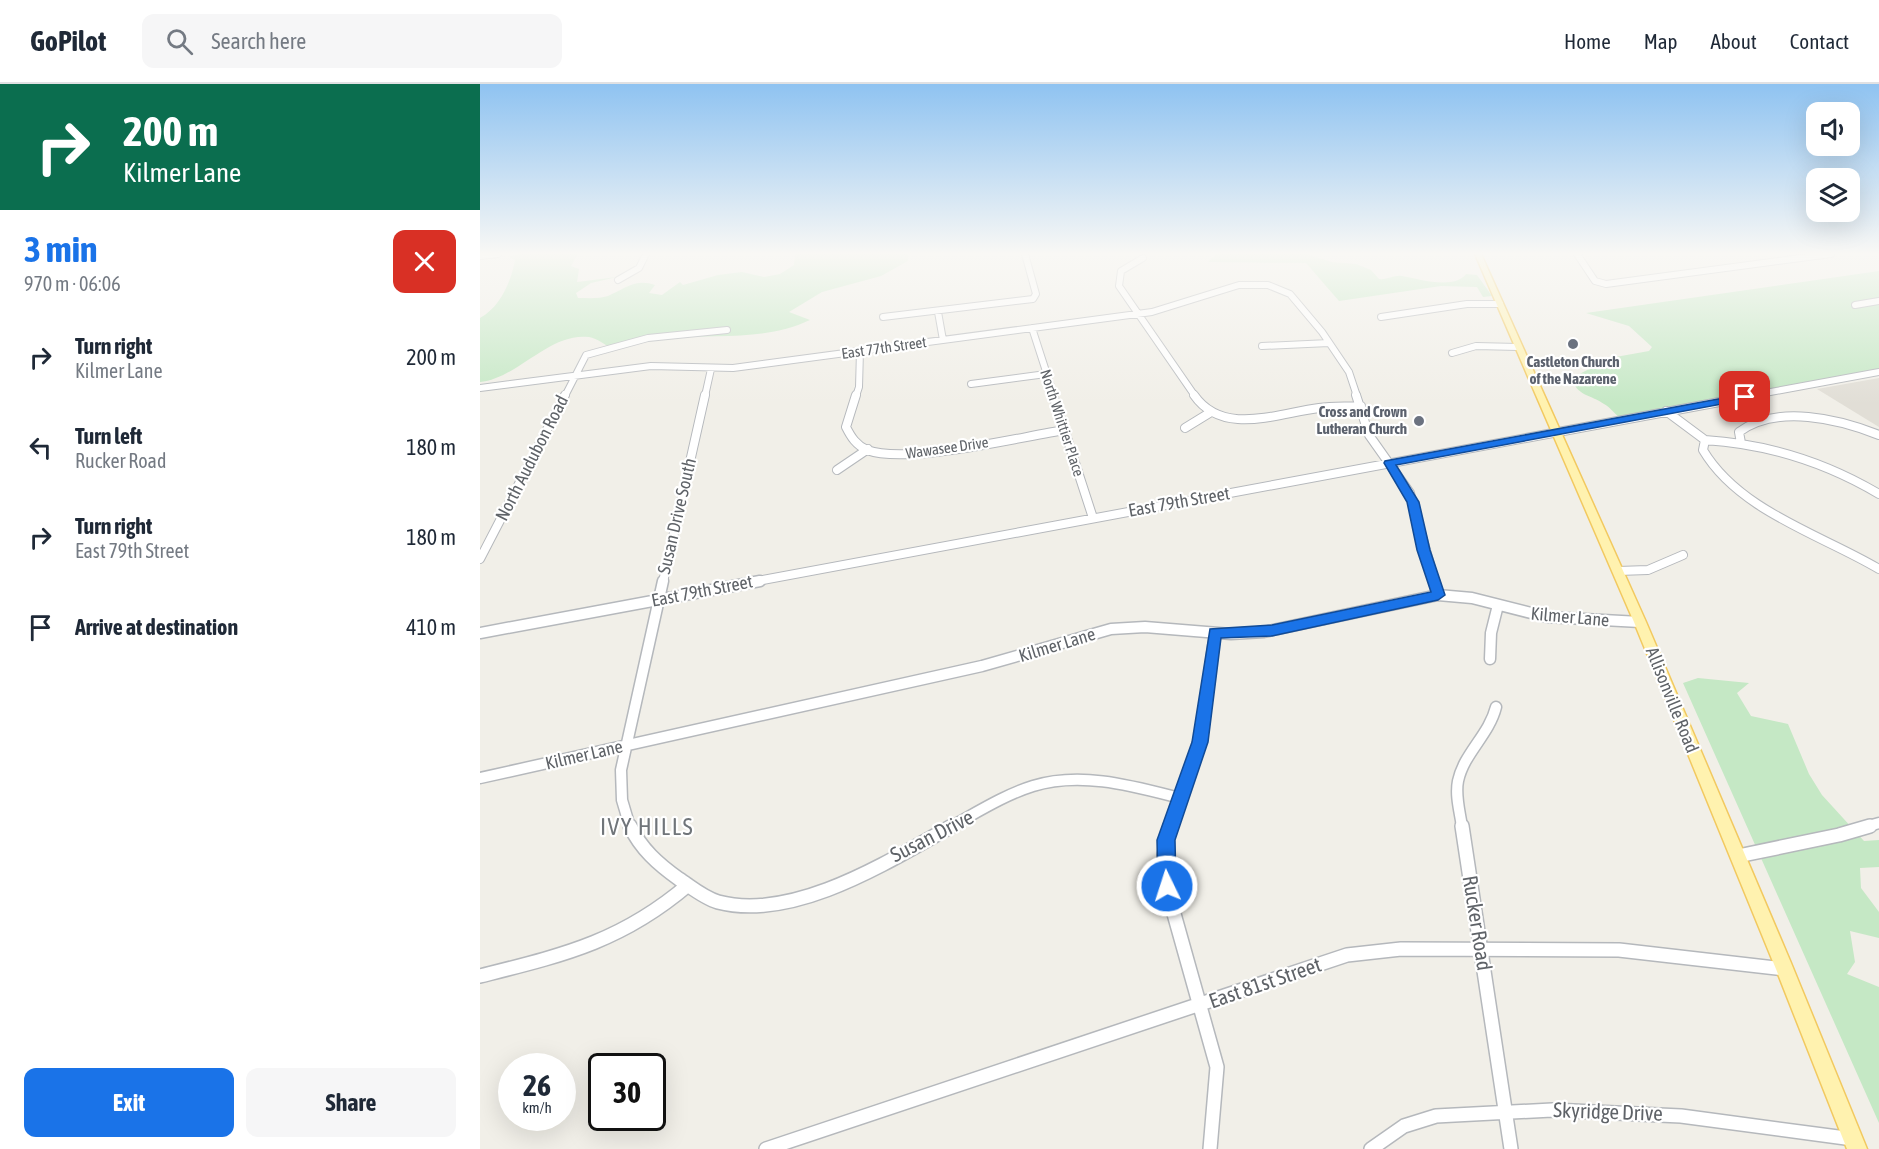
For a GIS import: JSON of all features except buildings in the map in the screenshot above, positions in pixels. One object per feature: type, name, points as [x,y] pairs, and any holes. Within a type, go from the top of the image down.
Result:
[{"type":"main road","name":"Allisonville Road","points":[[1500,304],[1640,622],[1785,969],[1855,1144]]},
{"type":"street","points":[[883,317],[999,304]]},
{"type":"street","points":[[1132,304],[1200,404],[1211,412],[1227,418],[1246,419],[1321,408],[1361,406]]},
{"type":"street","name":"East 77th Street","points":[[480,388],[651,366],[711,369],[1138,314],[1184,304]]},
{"type":"street","name":"East 77th Street","points":[[1298,304],[1329,343]]},
{"type":"street","points":[[1381,316],[1467,304],[1500,304]]},
{"type":"street","points":[[1855,305],[1863,304]]},
{"type":"street","points":[[938,312],[943,340]]},
{"type":"street","name":"North Whittier Place","points":[[1032,328],[1093,518]]},
{"type":"street","name":"North Audubon Road","points":[[480,559],[585,356],[642,339],[727,330]]},
{"type":"street","points":[[1262,346],[1329,343],[1350,375],[1371,439],[1401,479],[1413,502],[1424,550],[1438,595]]},
{"type":"street","points":[[1452,353],[1476,346],[1518,347]]},
{"type":"street","points":[[837,470],[868,449],[853,440],[846,426],[859,387],[860,351]]},
{"type":"street","name":"Susan Drive South","points":[[688,885],[652,859],[630,828],[620,788],[625,746],[711,369]]},
{"type":"street","name":"East 79th Street","points":[[480,633],[1879,372]]},
{"type":"street","points":[[971,384],[1046,374]]},
{"type":"street","points":[[1666,411],[1705,440],[1741,442],[1810,460],[1842,473],[1879,494]]},
{"type":"street","points":[[1185,428],[1211,412]]},
{"type":"street","points":[[1741,442],[1739,432],[1747,425],[1800,417],[1844,422],[1879,435]]},
{"type":"street","name":"Wawasee Drive","points":[[868,449],[890,454],[916,454],[1065,430]]},
{"type":"street","points":[[1705,440],[1703,450],[1708,461],[1751,499],[1798,530],[1878,566]]},
{"type":"street","points":[[1618,572],[1642,571],[1683,555]]},
{"type":"street","name":"Kilmer Lane","points":[[480,778],[982,666],[1111,628],[1145,627],[1215,633],[1272,630],[1438,595],[1472,598],[1547,617],[1640,622]]},
{"type":"street","points":[[1490,659],[1490,642],[1498,605]]},
{"type":"street","points":[[1210,1149],[1217,1067],[1165,875],[1166,840],[1200,742],[1215,633]]},
{"type":"street","name":"Rucker Road","points":[[1497,707],[1490,730],[1462,768],[1457,788],[1511,1149]]},
{"type":"street","name":"Susan Drive","points":[[688,885],[716,901],[740,906],[773,906],[802,898],[855,876],[1014,793],[1057,780],[1100,780],[1180,798]]},
{"type":"street","points":[[1738,856],[1824,839],[1879,823]]},
{"type":"street","points":[[480,976],[588,948],[614,938],[657,912],[688,885]]},
{"type":"street","name":"East 81st Street","points":[[766,1149],[1201,1006],[1347,955],[1389,950],[1481,948],[1619,950],[1785,969]]},
{"type":"street","name":"Skyridge Drive","points":[[1371,1149],[1383,1138],[1406,1125],[1425,1119],[1505,1112],[1623,1110],[1696,1116],[1855,1144]]},
{"type":"shaded area","points":[[1879,378],[1879,427],[1817,389]]},
{"type":"green space","points":[[496,304],[803,304],[789,312],[810,320],[793,327],[758,334],[662,339],[614,350],[599,340],[574,337],[547,348],[507,373],[480,382],[480,318]]},
{"type":"green space","points":[[1651,304],[1879,304],[1879,371],[1619,417],[1606,405],[1581,392],[1572,378],[1610,358],[1649,351],[1652,347],[1629,326],[1586,313]]},
{"type":"green space","points":[[1698,678],[1749,683],[1737,693],[1751,716],[1788,724],[1809,774],[1822,795],[1864,841],[1879,840],[1879,867],[1860,868],[1861,888],[1879,912],[1879,938],[1850,931],[1855,962],[1847,974],[1879,987],[1879,1123],[1683,683]]},
{"type":"place","name":"Castleton Church of the Nazarene","points":[[1573,344]]},
{"type":"place","name":"Cross and Crown Lutheran Church","points":[[1419,421]]},
{"type":"district","name":"IVY HILLS","points":[[647,827]]},
{"type":"route","points":[[1167,886],[1164,865],[1166,840],[1200,742],[1215,633],[1272,630],[1438,595],[1410,493],[1389,463],[1745,397]]}]
